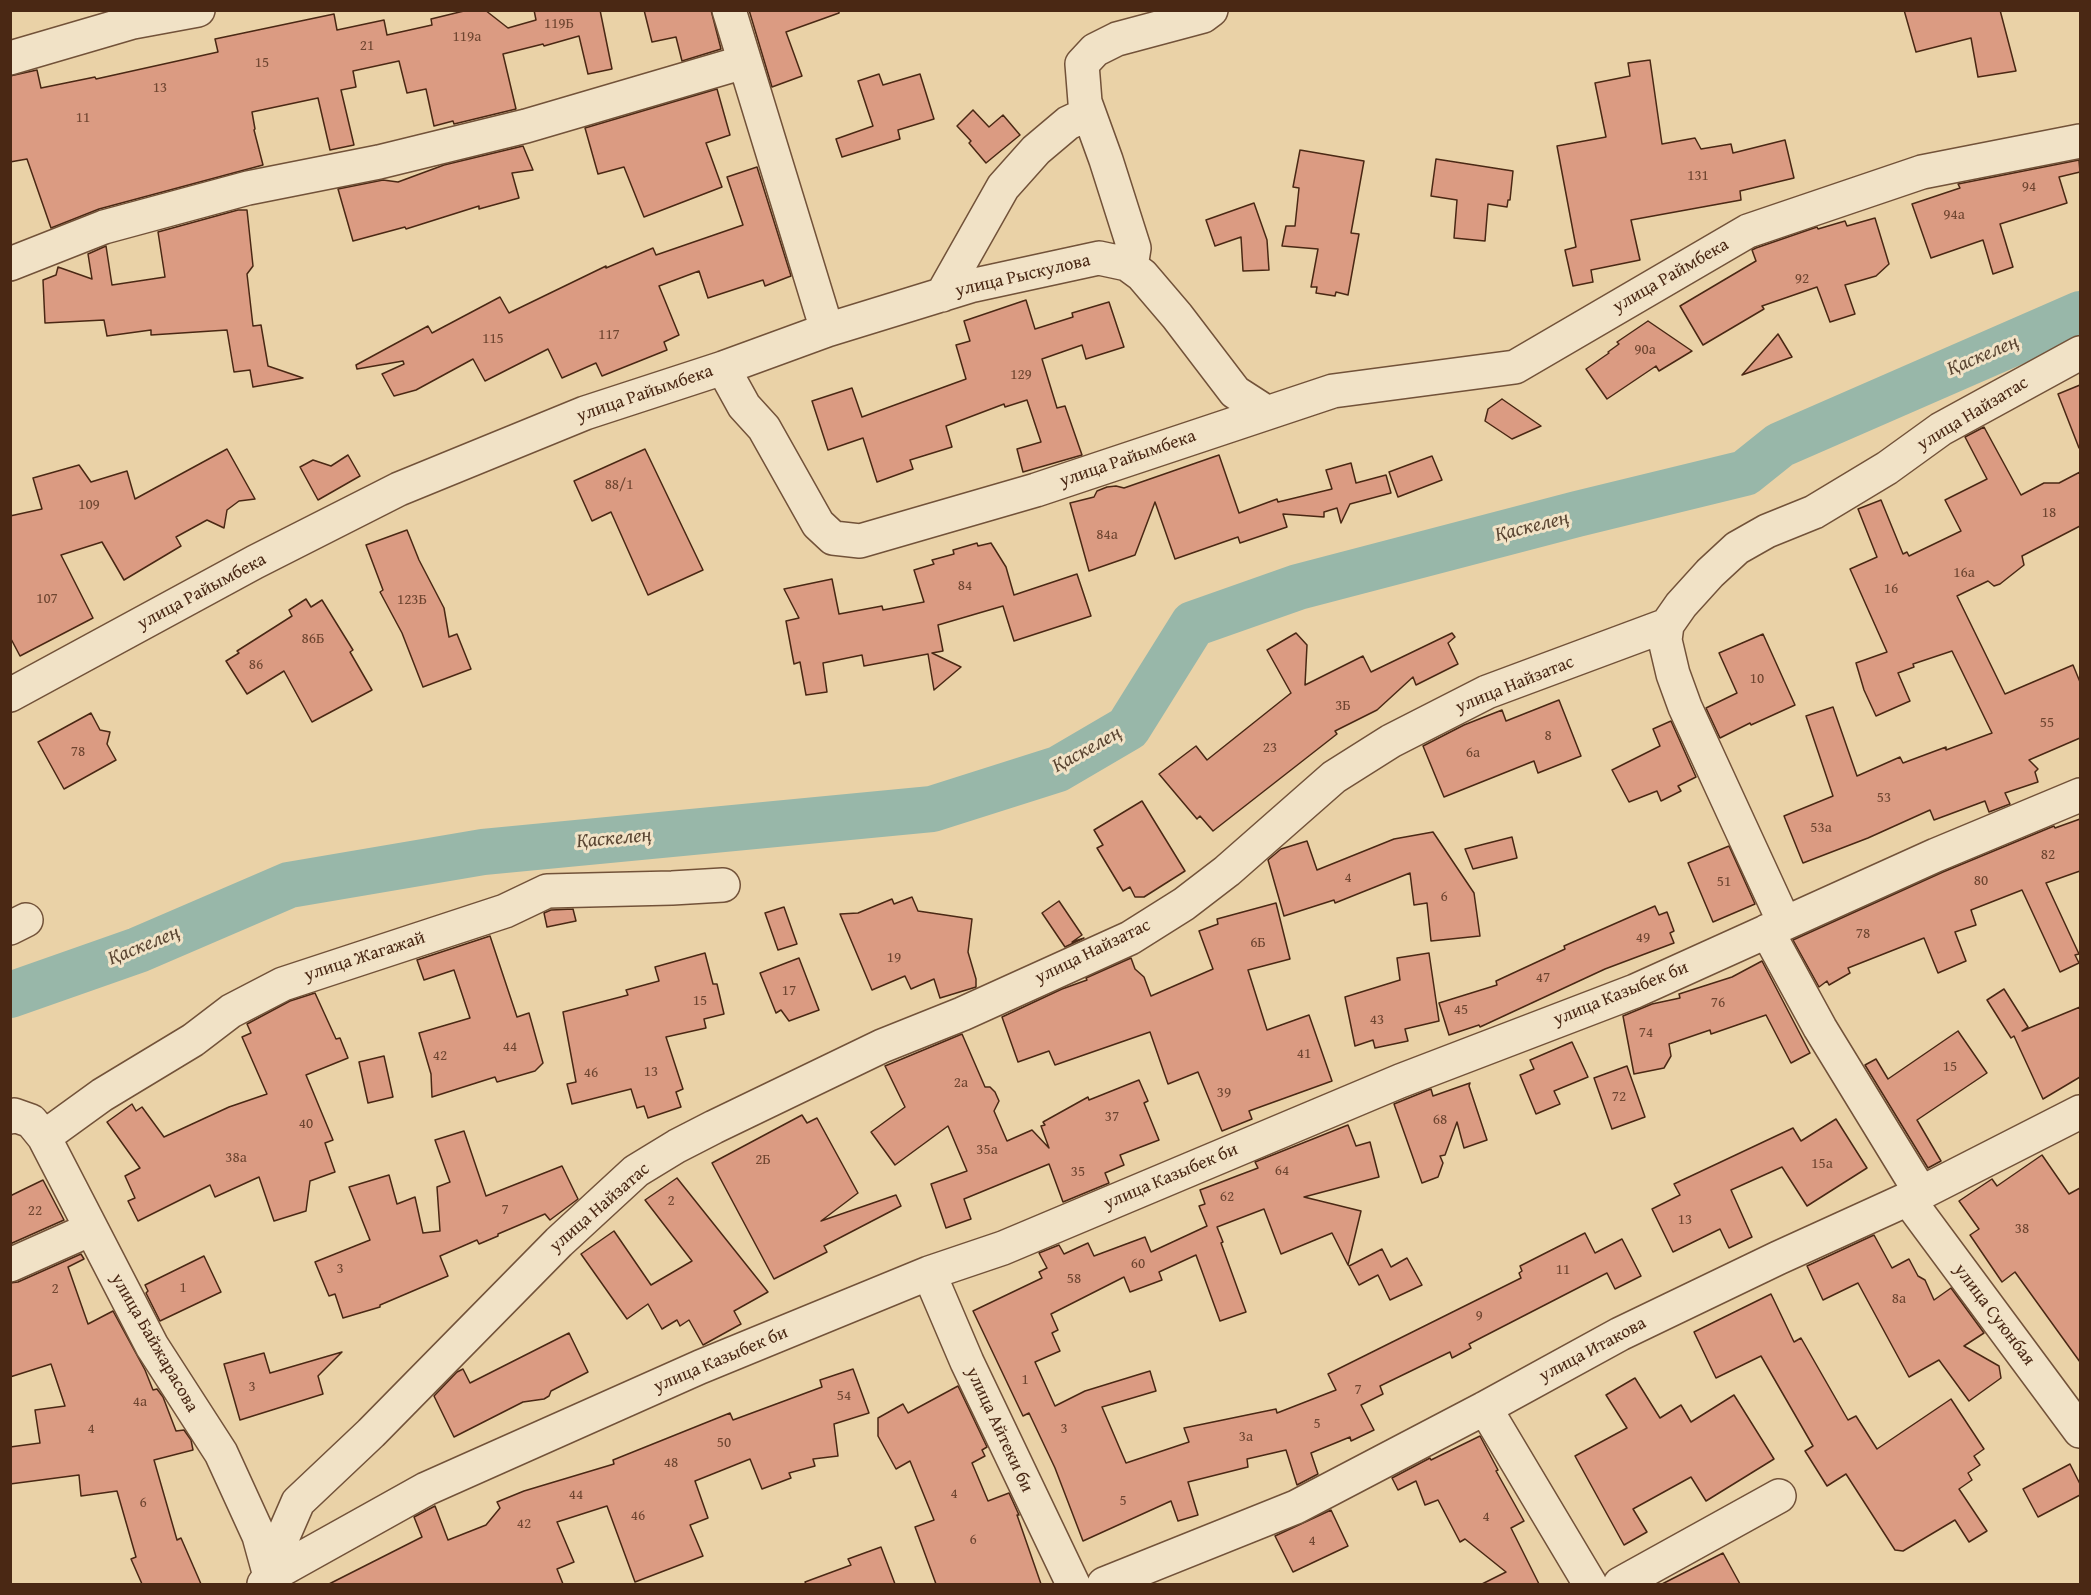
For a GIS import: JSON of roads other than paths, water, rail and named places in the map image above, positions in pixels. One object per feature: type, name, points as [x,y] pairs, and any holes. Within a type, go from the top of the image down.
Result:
[{"type":"street","points":[[10,58],[133,22],[198,10]]},
{"type":"street","points":[[729,10],[827,330]]},
{"type":"street","points":[[1131,267],[1134,248],[1106,160],[1084,102],[1082,64],[1095,50],[1117,39],[1203,16],[1211,10]]},
{"type":"street","points":[[10,264],[104,227],[248,188],[379,162],[526,126],[744,62]]},
{"type":"street","points":[[942,295],[1003,187],[1036,150],[1068,123],[1089,113]]},
{"type":"street","name":"улица Раймбека","points":[[1266,412],[1333,391],[1515,367],[1748,231],[1922,172],[2080,141]]},
{"type":"street","name":"улица Рыскулова","points":[[723,368],[827,330],[970,286],[1099,258],[1127,264],[1142,275],[1177,316],[1235,392],[1266,412]]},
{"type":"street","name":"улица Найзатас","points":[[267,1580],[298,1502],[371,1433],[559,1242],[636,1171],[714,1127],[882,1046],[962,1014],[1130,938],[1184,904],[1227,871],[1334,777],[1391,741],[1487,692],[1667,625],[1680,605],[1737,548],[1767,531],[1814,512],[1887,468],[1941,429],[2080,353]]},
{"type":"street","name":"улица Райымбека","points":[[10,695],[274,552],[399,489],[585,413],[723,368],[744,406],[764,428],[818,524],[833,538],[860,541],[1036,490],[1266,412]]},
{"type":"street","name":"улица Суюнбая","points":[[1667,625],[1665,640],[1673,674],[1685,707],[1820,1028],[1915,1196],[2080,1431]]},
{"type":"street","name":"улица Казыбек би","points":[[267,1580],[426,1489],[700,1367],[929,1273],[1003,1248],[1400,1081],[1635,991],[1936,855],[2080,795]]},
{"type":"street","name":"улица Жагажай","points":[[44,1137],[102,1095],[193,1040],[231,1011],[283,984],[505,911],[547,891],[723,885]]},
{"type":"street","name":"улица Итакова","points":[[1104,1584],[1296,1507],[1620,1334],[1778,1258],[1915,1196],[2080,1112]]},
{"type":"street","name":"улица Байжарасова","points":[[12,1116],[31,1120],[44,1137],[152,1346],[221,1453],[259,1536],[267,1580]]},
{"type":"street","points":[[10,1265],[91,1229]]},
{"type":"street","name":"улица Айтеки би","points":[[929,1273],[967,1362],[1073,1584]]},
{"type":"street","points":[[1485,1408],[1590,1584]]},
{"type":"street","points":[[1620,1584],[1779,1496]]},
{"type":"waterway","name":"Қаскелең","points":[[10,995],[138,950],[289,885],[483,852],[932,809],[1058,769],[1128,728],[1193,624],[1298,587],[1745,473],[1780,445],[2080,314]]}]
